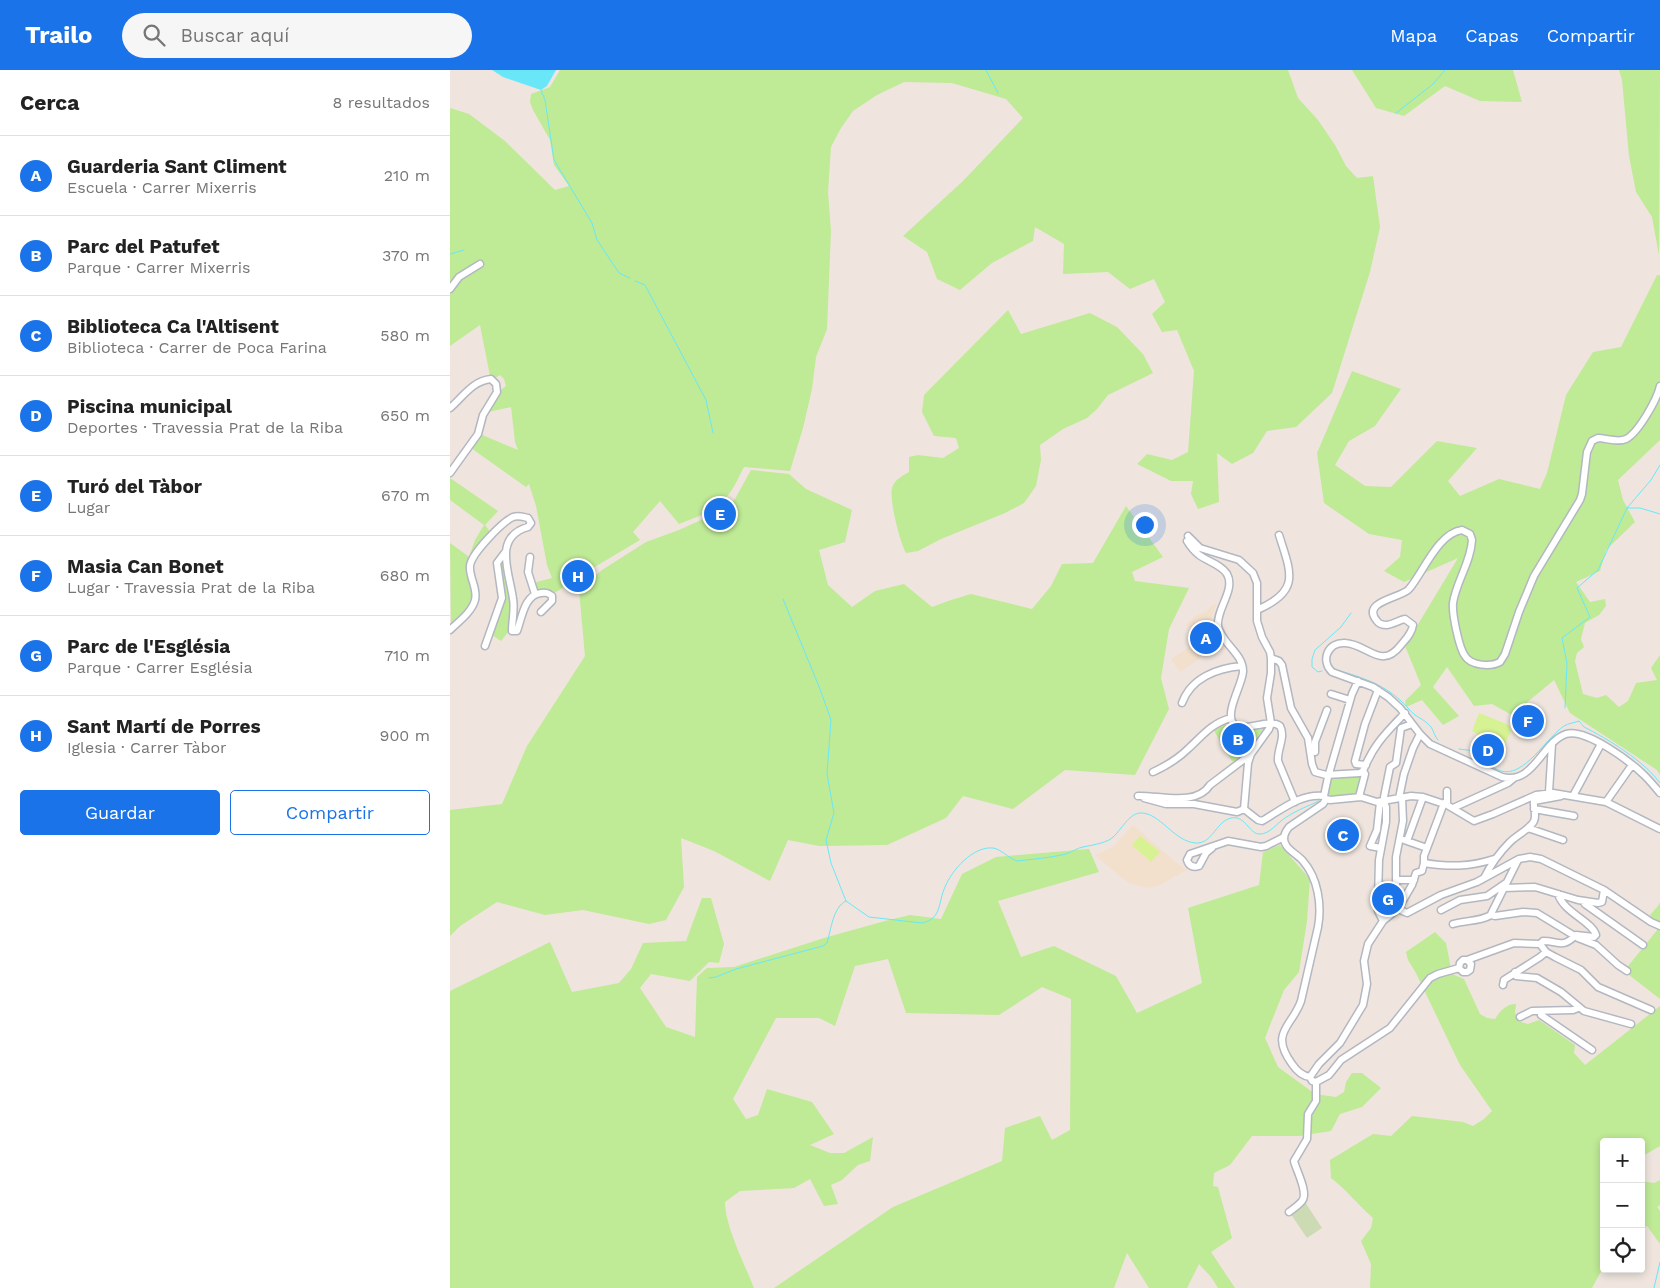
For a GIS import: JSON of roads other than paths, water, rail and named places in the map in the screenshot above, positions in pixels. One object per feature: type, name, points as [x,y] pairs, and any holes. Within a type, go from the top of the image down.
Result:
[{"type":"street","points":[[450,288],[459,277],[480,264]]},
{"type":"street","points":[[450,408],[468,389],[481,381],[490,379],[496,384],[496,392],[483,415],[478,434],[450,473]]},
{"type":"street","points":[[1514,778],[1502,777],[1434,746],[1420,734],[1392,701],[1378,690],[1330,670],[1326,656],[1329,650],[1336,645],[1350,644],[1378,655],[1387,656],[1395,653],[1412,631],[1413,625],[1406,619],[1386,625],[1379,623],[1375,619],[1375,606],[1380,602],[1407,592],[1430,556],[1441,543],[1459,530],[1466,531],[1472,538],[1472,546],[1458,586],[1453,608],[1464,655],[1472,662],[1492,665],[1500,662],[1504,656],[1534,576],[1581,497],[1585,462],[1590,443],[1598,438],[1620,440],[1630,437],[1654,404],[1660,386]]},
{"type":"street","points":[[450,630],[472,607],[474,602],[476,594],[470,566],[475,555],[507,521],[517,516],[528,518],[531,521],[530,526],[514,533],[497,563],[502,598],[485,646]]},
{"type":"street","points":[[1257,610],[1279,598],[1285,592],[1288,584],[1290,568],[1279,535]]},
{"type":"street","points":[[1244,809],[1247,768],[1251,754],[1271,723],[1267,698],[1271,658],[1258,625],[1257,583],[1255,576],[1239,560],[1200,548],[1188,538],[1198,555],[1227,574],[1228,589],[1218,625],[1242,666],[1242,676],[1231,711],[1231,718],[1235,725],[1242,727],[1271,723],[1278,725],[1283,732],[1278,761],[1295,802]]},
{"type":"street","points":[[506,550],[506,569],[514,601],[512,628],[514,632],[518,630],[521,617],[528,602],[535,594],[545,592],[552,596],[551,602],[541,612]]},
{"type":"street","points":[[530,557],[528,572],[535,594]]},
{"type":"street","points":[[1271,658],[1279,661],[1282,666],[1292,710],[1310,742],[1313,768],[1317,773],[1329,775],[1363,771]]},
{"type":"street","points":[[1182,703],[1189,689],[1209,675],[1220,669],[1242,666]]},
{"type":"street","points":[[1289,1212],[1304,1198],[1302,1183],[1294,1161],[1307,1139],[1308,1118],[1316,1101],[1318,1074],[1307,1077],[1301,1074],[1290,1062],[1282,1037],[1284,1028],[1298,1009],[1302,996],[1318,927],[1319,901],[1309,869],[1287,847],[1284,837],[1289,827],[1319,807],[1325,798],[1329,775],[1350,700],[1358,681]]},
{"type":"street","points":[[1363,771],[1355,761],[1366,721],[1378,690]]},
{"type":"street","points":[[1330,694],[1350,700]]},
{"type":"street","points":[[1313,768],[1315,742],[1327,710]]},
{"type":"street","points":[[1359,797],[1363,771],[1380,739],[1404,714]]},
{"type":"street","points":[[1153,772],[1182,754],[1208,729],[1231,718]]},
{"type":"street","points":[[1381,848],[1370,846],[1377,830],[1389,768],[1396,763],[1401,728],[1412,724]]},
{"type":"street","points":[[1448,805],[1508,783],[1530,769],[1560,737],[1572,733],[1601,744],[1632,765],[1660,793]]},
{"type":"street","points":[[1379,885],[1394,886],[1396,880],[1396,857],[1403,810],[1401,798],[1404,774],[1420,734]]},
{"type":"street","points":[[1549,792],[1552,744]]},
{"type":"street","points":[[1570,796],[1601,744]]},
{"type":"street","points":[[1244,809],[1237,812],[1194,804],[1166,804],[1138,796],[1176,799],[1190,798],[1208,788],[1251,754]]},
{"type":"street","points":[[1239,763],[1247,768]]},
{"type":"street","points":[[1606,802],[1632,765]]},
{"type":"street","points":[[1312,1075],[1319,1064],[1344,1038],[1363,1005],[1367,984],[1364,964],[1368,944],[1383,921],[1398,908],[1416,873],[1422,871],[1427,848],[1448,805],[1447,791]]},
{"type":"street","points":[[1244,809],[1262,821],[1295,802],[1311,796],[1330,800],[1359,797],[1375,802],[1423,797],[1448,805],[1469,819],[1477,821],[1532,796],[1549,792],[1606,802],[1659,829]]},
{"type":"street","points":[[1483,879],[1494,859],[1535,820],[1533,803],[1536,800],[1570,796]]},
{"type":"street","points":[[1407,841],[1423,797]]},
{"type":"street","points":[[1382,802],[1386,808],[1386,822],[1381,848],[1378,911],[1383,921]]},
{"type":"street","points":[[1534,809],[1574,816]]},
{"type":"street","points":[[1528,828],[1563,840]]},
{"type":"street","points":[[1212,848],[1231,841],[1266,846],[1284,837]]},
{"type":"street","points":[[1400,838],[1427,848]]},
{"type":"street","points":[[1491,915],[1507,882],[1512,866],[1518,858],[1528,856],[1540,859],[1604,890],[1652,923],[1660,926]]},
{"type":"street","points":[[1424,863],[1461,866],[1479,864],[1494,859]]},
{"type":"street","points":[[1398,908],[1407,913],[1435,897],[1464,887],[1512,866]]},
{"type":"street","points":[[1396,880],[1414,880]]},
{"type":"street","points":[[1441,910],[1460,900],[1487,896],[1507,882]]},
{"type":"street","points":[[1504,888],[1535,887],[1583,901],[1600,903],[1604,890]]},
{"type":"street","points":[[1459,968],[1463,960],[1511,944],[1540,944],[1546,941],[1564,944],[1576,935],[1594,937],[1596,933],[1566,907],[1558,894]]},
{"type":"street","points":[[1583,901],[1584,904],[1643,945]]},
{"type":"street","points":[[1453,924],[1463,921],[1478,921],[1491,915],[1533,912],[1544,916],[1578,938],[1596,945],[1627,971]]},
{"type":"street","points":[[1540,944],[1546,952],[1581,970],[1602,989],[1651,1010]]},
{"type":"street","points":[[1503,985],[1504,980],[1546,952]]},
{"type":"street","points":[[1318,1080],[1329,1075],[1341,1060],[1390,1028],[1430,978],[1459,968],[1465,972],[1470,970],[1471,964],[1467,960]]},
{"type":"street","points":[[1515,972],[1516,976],[1540,980],[1564,994],[1578,1008],[1588,1013],[1631,1024]]},
{"type":"street","points":[[1520,1017],[1530,1012],[1573,1010],[1578,1008]]},
{"type":"street","points":[[1542,1011],[1542,1015],[1592,1050]]},
{"type":"water","points":[[492,70],[556,70],[547,86],[541,90],[503,77]]},
{"type":"water","points":[[1479,736],[1500,745],[1492,763],[1483,752],[1474,746]]},
{"type":"waterway","points":[[986,70],[998,93]]},
{"type":"waterway","points":[[1396,113],[1433,84],[1445,70]]},
{"type":"waterway","points":[[541,90],[545,100],[554,160],[592,223],[597,240],[619,273],[630,278]]},
{"type":"waterway","points":[[450,254],[464,250]]},
{"type":"waterway","points":[[635,281],[645,285],[706,400],[713,433]]},
{"type":"waterway","points":[[1565,708],[1567,663],[1562,638],[1590,617],[1577,588],[1598,570],[1627,508],[1651,480],[1660,465]]},
{"type":"waterway","points":[[1627,508],[1640,508],[1660,514]]},
{"type":"waterway","points":[[783,599],[831,720],[827,774],[834,813],[826,840],[831,863],[846,901]]},
{"type":"waterway","points":[[1322,671],[1318,672],[1312,667],[1315,650],[1341,627],[1351,613]]},
{"type":"waterway","points":[[1333,669],[1360,677],[1386,689],[1429,725],[1438,740]]},
{"type":"waterway","points":[[1459,749],[1478,752],[1497,769],[1510,772],[1526,763],[1564,726],[1579,721],[1584,727],[1614,744],[1635,759],[1660,783]]},
{"type":"waterway","points":[[709,978],[823,946],[827,943],[835,913],[846,901],[869,917],[922,923],[928,921],[936,914],[945,887],[953,873],[964,860],[985,848],[996,849],[1017,861],[1066,854],[1109,840],[1127,820],[1140,813],[1154,817],[1181,838],[1196,843],[1206,840],[1220,825],[1228,819],[1234,818],[1243,821],[1256,833],[1264,834],[1289,815],[1319,801]]},
{"type":"waterway","points":[[1654,1288],[1660,1262]]},
{"type":"place","name":"Turó del Tàbor","points":[[720,514]]},
{"type":"place","name":"Sant Martí de Porres","points":[[578,576]]},
{"type":"place","name":"Guarderia Sant Climent","points":[[1206,638]]},
{"type":"place","name":"Masia Can Bonet","points":[[1528,721]]},
{"type":"place","name":"Parc del Patufet","points":[[1238,739]]},
{"type":"place","name":"Piscina municipal","points":[[1488,750]]},
{"type":"place","name":"Biblioteca Ca l'Altisent","points":[[1343,835]]},
{"type":"place","name":"Parc de l'Església","points":[[1388,899]]}]
